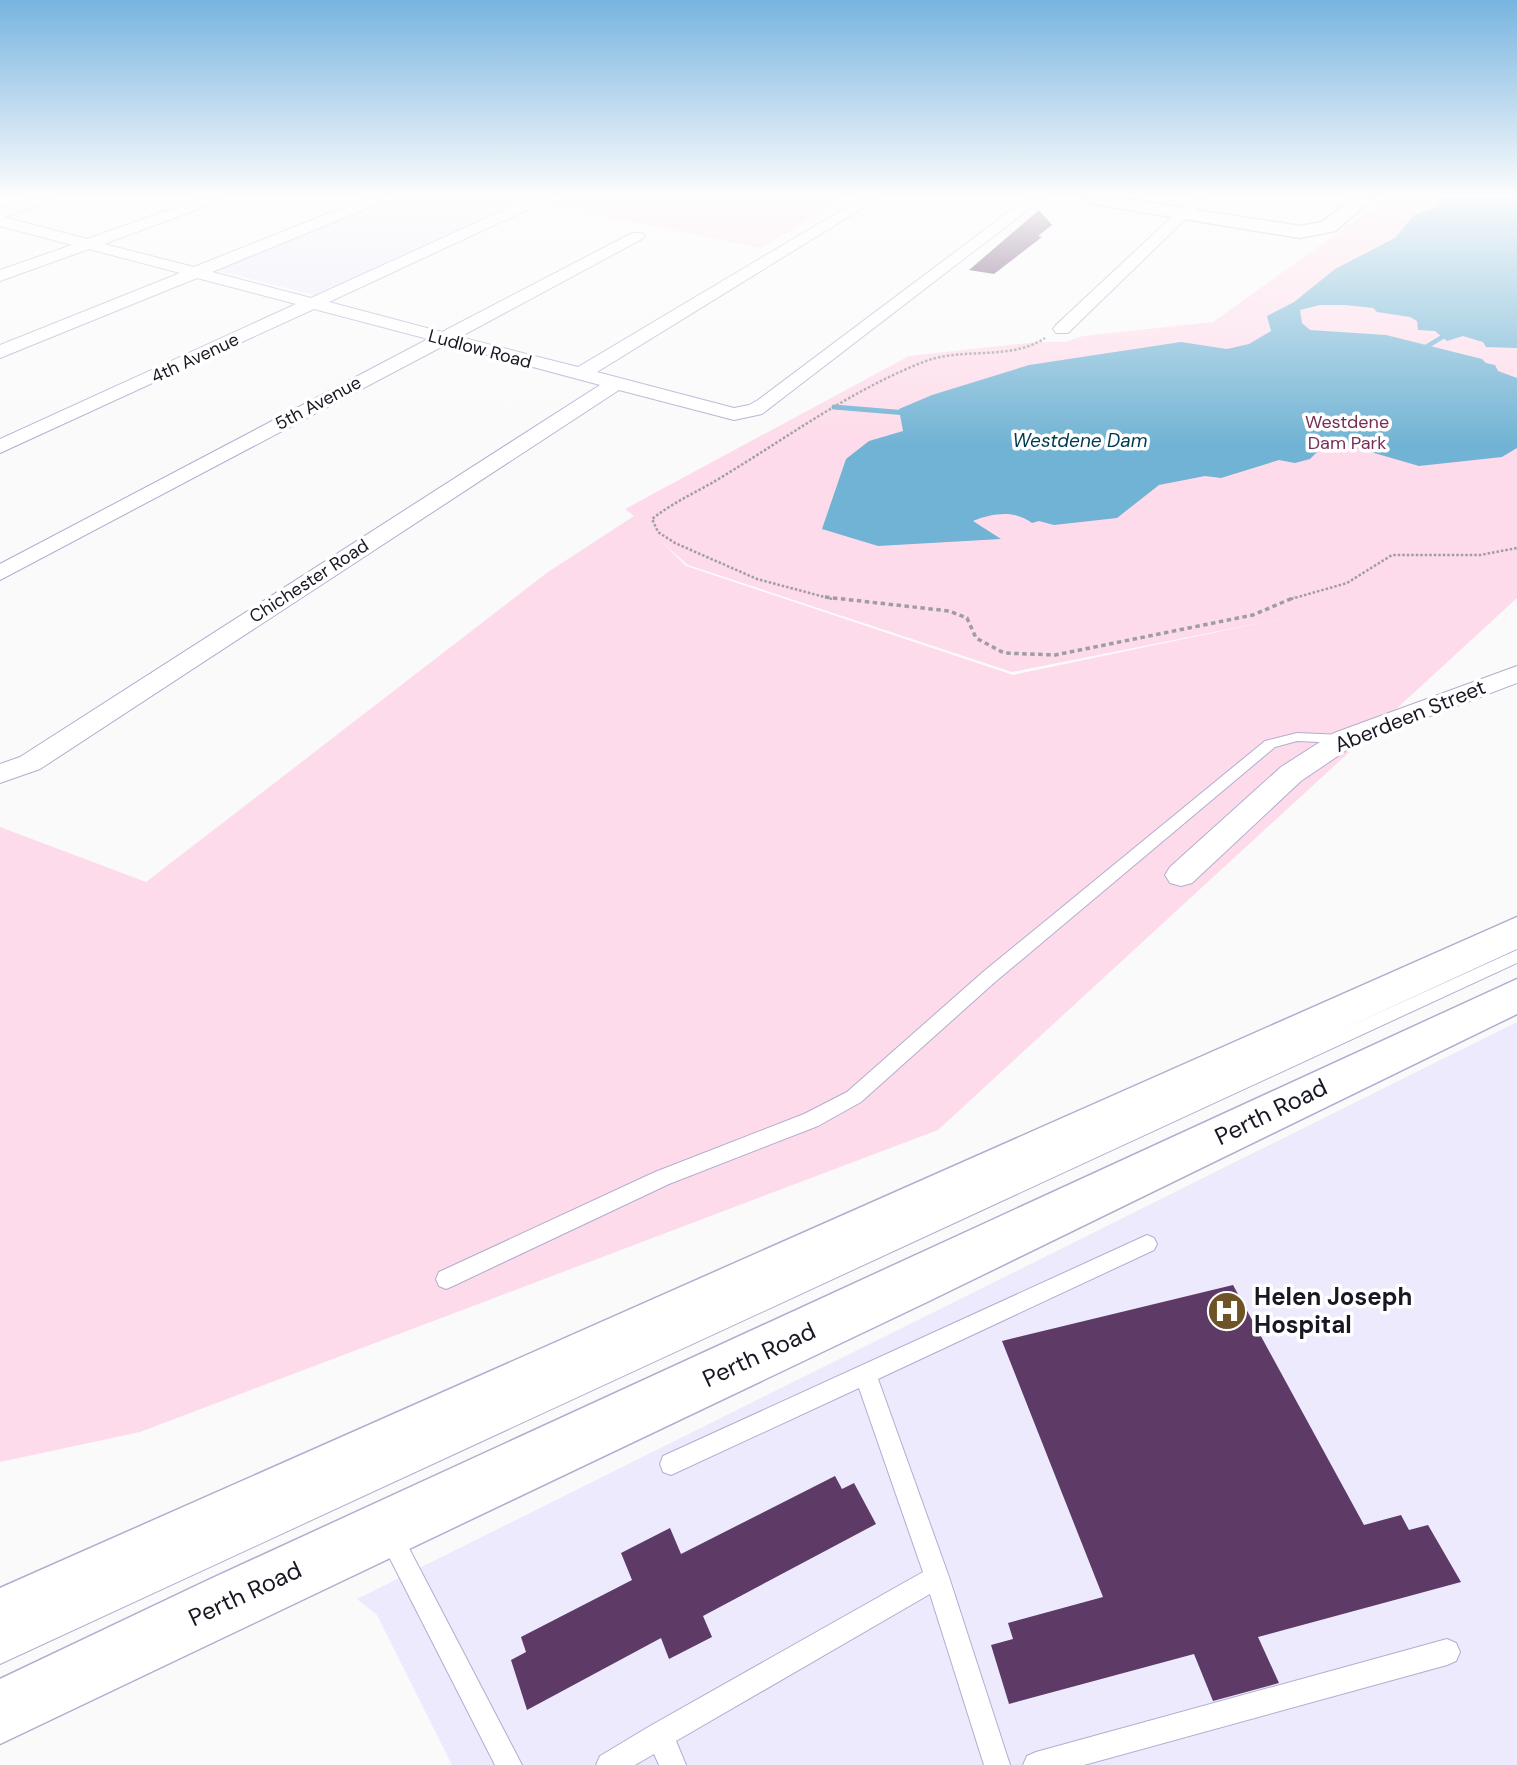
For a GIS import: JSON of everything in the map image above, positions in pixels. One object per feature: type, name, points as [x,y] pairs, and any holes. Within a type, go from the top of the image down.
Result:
[{"type":"main road","points":[[0,1619],[1517,932]]},
{"type":"main road","name":"Perth Road","points":[[0,1712],[386,1528],[896,1291],[1517,995]]},
{"type":"street","points":[[0,352],[176,280]]},
{"type":"street","name":"Ludlow Road","points":[[222,280],[734,414],[755,410],[927,280]]},
{"type":"street","name":"4th Avenue","points":[[0,447],[363,280]]},
{"type":"street","name":"5th Avenue","points":[[0,573],[552,280]]},
{"type":"street","points":[[579,375],[736,280]]},
{"type":"street","points":[[1062,329],[1113,280]]},
{"type":"street","name":"Chichester Road","points":[[0,774],[30,763],[616,383]]},
{"type":"street","name":"Aberdeen Street","points":[[1181,875],[1290,774],[1344,739],[1517,674]]},
{"type":"lane","points":[[446,1279],[662,1178],[811,1120],[854,1097],[989,977],[1270,744],[1297,737],[1344,739]]},
{"type":"lane","points":[[0,1651],[1517,956]]},
{"type":"lane","points":[[671,1464],[1147,1244]]},
{"type":"lane","points":[[865,1374],[937,1577],[997,1765]]},
{"type":"lane","points":[[386,1528],[509,1765]]},
{"type":"lane","points":[[609,1765],[937,1577]]},
{"type":"lane","points":[[1036,1765],[1447,1651]]},
{"type":"lane","points":[[659,1735],[673,1765]]},
{"type":"path","points":[[1062,329],[1050,333],[1030,348],[928,360],[835,404],[723,477],[673,502],[652,519],[658,532],[675,543],[757,579],[831,599],[948,611],[967,618],[976,638],[1004,653],[1055,655],[1253,615],[1305,593],[1347,583],[1392,555],[1480,555],[1517,548]]},
{"type":"shaded area","points":[[256,280],[346,280],[314,295]]},
{"type":"shaded area","name":"Helen Joseph Hospital","points":[[1517,1022],[1517,1765],[452,1765],[377,1615],[357,1599]]},
{"type":"green space","name":"Westdene Dam Park","points":[[1271,280],[1517,280],[1517,598],[938,1130],[140,1432],[0,1462],[0,827],[146,882],[548,572],[634,516],[625,509],[909,356],[1036,342],[1065,342],[1083,336],[1213,322]],"holes":[[[662,542],[688,565],[1012,672],[1289,617],[1013,675],[686,566]]]},
{"type":"water","name":"Westdene Dam","points":[[1321,280],[1517,280],[1517,348],[1486,347],[1483,342],[1463,336],[1447,341],[1435,331],[1418,330],[1417,321],[1410,317],[1377,312],[1373,308],[1320,305],[1300,310],[1302,323],[1310,330],[1386,335],[1482,359],[1495,365],[1498,371],[1517,378],[1517,448],[1502,457],[1419,466],[1357,448],[1329,446],[1321,448],[1310,459],[1295,463],[1279,460],[1221,478],[1205,476],[1159,485],[1117,518],[1054,525],[1039,521],[1032,523],[1018,516],[1004,514],[973,521],[1001,539],[878,546],[822,529],[846,459],[869,441],[903,431],[899,409],[932,395],[1029,365],[1181,342],[1227,349],[1249,344],[1271,331],[1267,316],[1294,302]]},
{"type":"building","points":[[1233,1285],[1364,1525],[1401,1515],[1409,1530],[1428,1525],[1461,1582],[1258,1637],[1279,1683],[1213,1701],[1194,1654],[1009,1704],[991,1645],[1013,1639],[1008,1623],[1103,1597],[1002,1341]]},
{"type":"building","points":[[835,1476],[842,1489],[854,1483],[876,1524],[703,1616],[712,1637],[669,1659],[661,1638],[527,1710],[511,1660],[526,1652],[521,1637],[632,1580],[621,1553],[670,1528],[681,1554]]},
{"type":"waterway","points":[[1421,350],[1449,333]]},
{"type":"waterway","points":[[834,407],[907,413]]},
{"type":"place","name":"Helen Joseph Hospital","points":[[1227,1311]]}]
